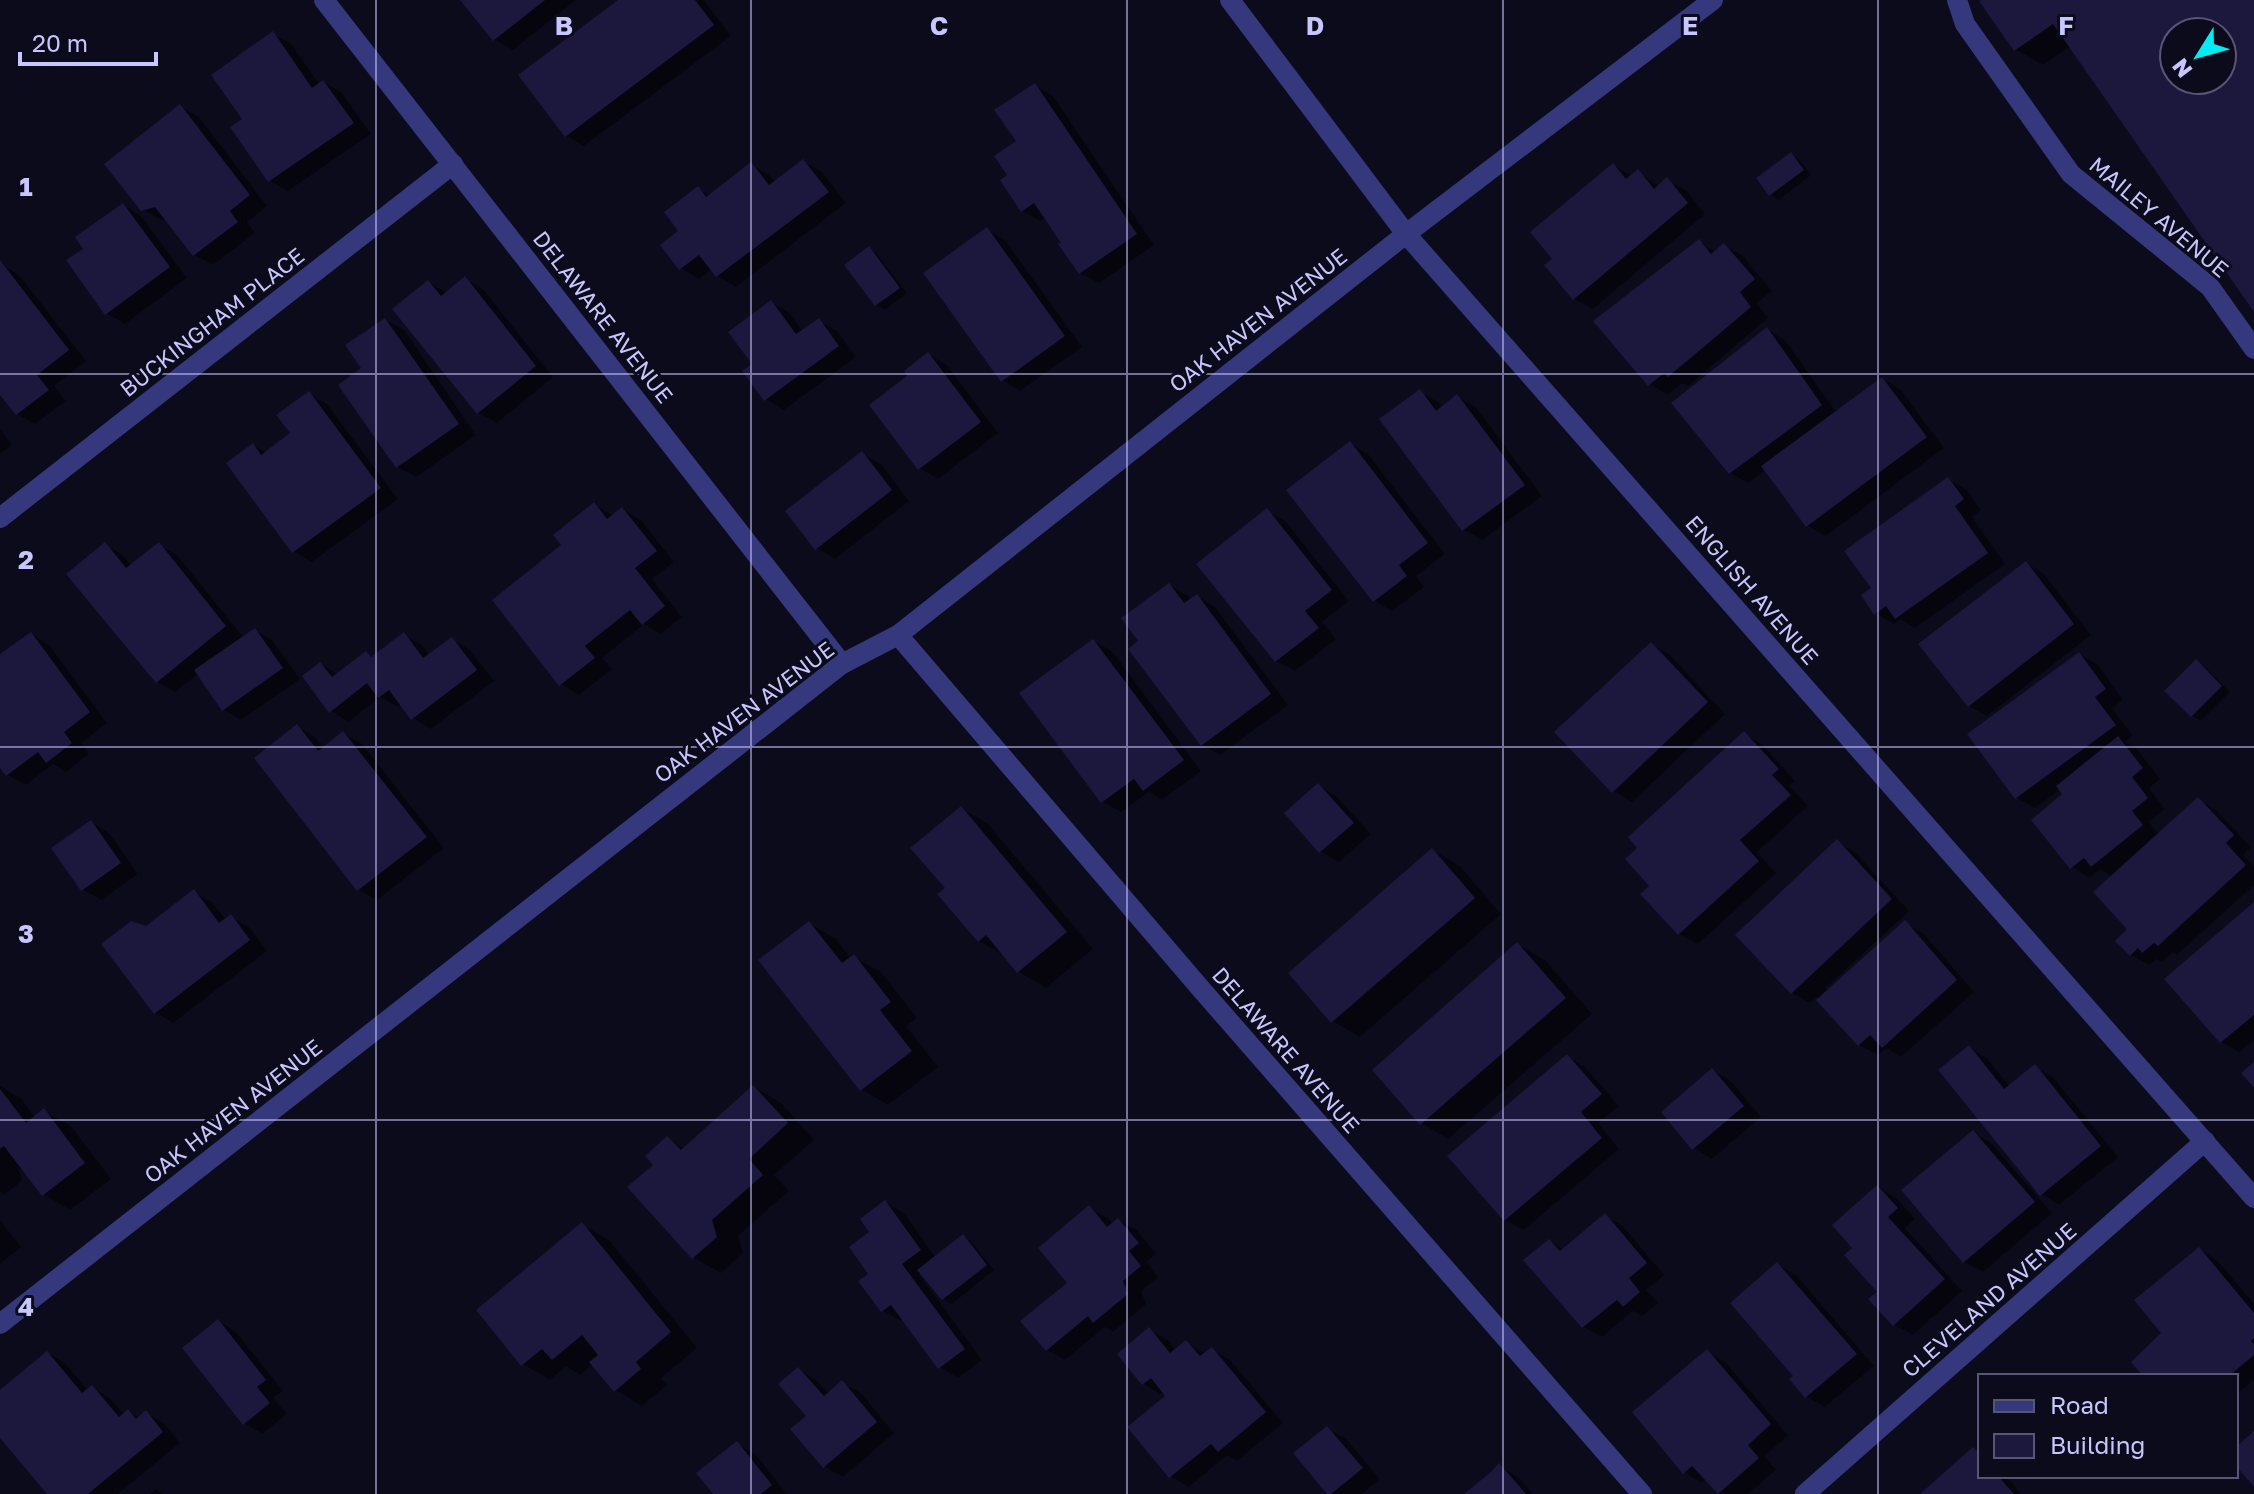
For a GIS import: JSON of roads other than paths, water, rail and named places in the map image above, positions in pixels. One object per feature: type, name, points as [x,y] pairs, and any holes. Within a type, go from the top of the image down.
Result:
[{"type":"street","name":"DELAWARE AVENUE","points":[[324,0],[842,664]]},
{"type":"street","name":"ENGLISH AVENUE","points":[[1230,0],[1406,234],[2254,1198]]},
{"type":"street","name":"OAK HAVEN AVENUE","points":[[0,1324],[842,664],[898,635],[1406,234],[1713,0]]},
{"type":"street","name":"MAILEY AVENUE","points":[[1957,0],[1965,24],[2071,174],[2210,287],[2254,349]]},
{"type":"street","name":"BUCKINGHAM PLACE","points":[[0,518],[453,164]]},
{"type":"street","name":"DELAWARE AVENUE","points":[[898,635],[1201,989],[1642,1494]]},
{"type":"street","name":"CLEVELAND AVENUE","points":[[1805,1494],[2205,1141]]}]
